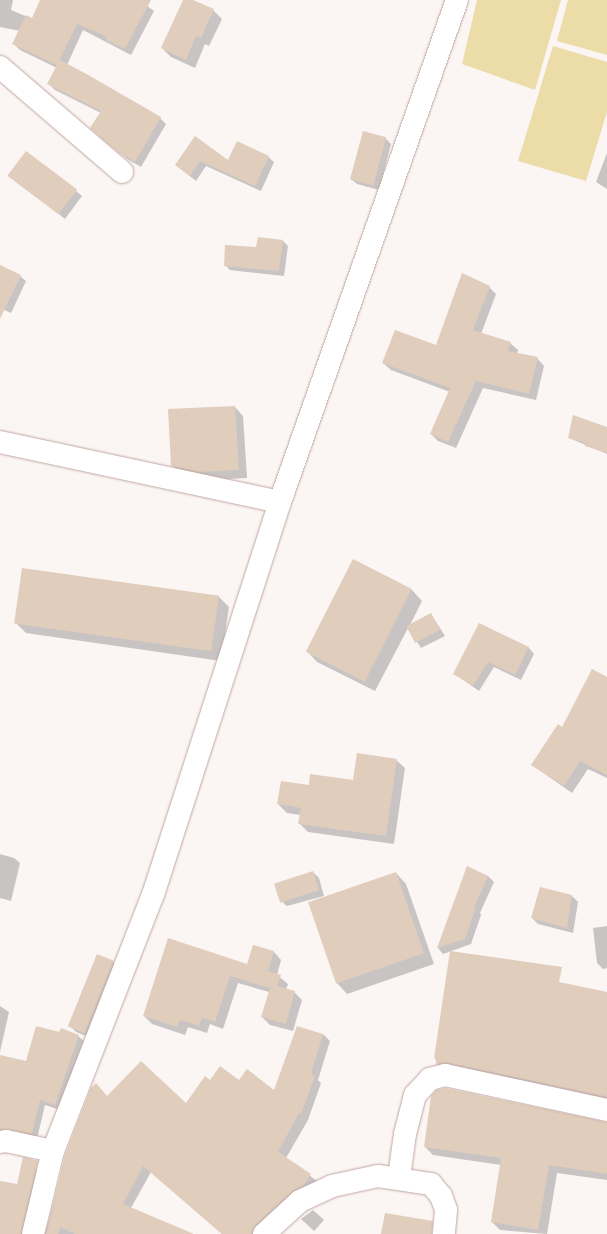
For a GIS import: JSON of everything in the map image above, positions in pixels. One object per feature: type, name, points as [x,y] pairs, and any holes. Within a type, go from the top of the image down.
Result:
[{"type":"street","points":[[33,1234],[53,1151],[153,895],[280,502],[456,0]]},
{"type":"street","points":[[0,67],[122,172]]},
{"type":"street","points":[[0,442],[280,502]]},
{"type":"street","points":[[399,1177],[405,1134],[415,1095],[430,1079],[445,1075],[607,1110]]},
{"type":"street","points":[[0,1142],[6,1141],[53,1151]]},
{"type":"street","points":[[264,1234],[300,1201],[332,1186],[378,1176],[399,1177],[431,1184],[441,1196],[446,1210],[444,1234]]},
{"type":"shaded area","points":[[477,0],[561,0],[535,90],[462,64]]},
{"type":"shaded area","points":[[568,0],[607,0],[607,55],[557,41]]},
{"type":"shaded area","points":[[553,46],[607,62],[607,112],[586,181],[518,161]]},
{"type":"building","points":[[40,0],[151,0],[125,49],[106,40],[107,37],[77,24],[58,63],[60,60],[161,117],[135,162],[119,153],[90,128],[101,111],[47,84],[57,65],[12,44],[26,15],[32,18]]},
{"type":"building","points":[[183,0],[193,0],[214,9],[201,38],[196,36],[186,60],[161,48]]},
{"type":"building","points":[[363,131],[386,137],[373,186],[350,179]]},
{"type":"building","points":[[195,136],[228,160],[237,141],[269,156],[255,186],[200,161],[190,176],[175,165]]},
{"type":"building","points":[[26,151],[77,190],[58,214],[7,176]]},
{"type":"building","points":[[258,237],[283,240],[279,271],[224,266],[225,245],[256,247]]},
{"type":"building","points":[[0,265],[21,275],[0,319]]},
{"type":"building","points":[[462,273],[490,286],[473,330],[511,342],[508,351],[538,357],[529,394],[476,381],[448,442],[430,434],[450,388],[382,363],[395,330],[436,345]]},
{"type":"building","points":[[235,406],[239,470],[200,472],[171,466],[168,409]]},
{"type":"building","points":[[573,415],[607,427],[607,453],[585,446],[586,443],[568,438]]},
{"type":"building","points":[[353,559],[412,589],[365,682],[306,652]]},
{"type":"building","points":[[22,568],[219,596],[211,651],[14,623]]},
{"type":"building","points":[[431,613],[440,630],[415,643],[406,626]]},
{"type":"building","points":[[479,623],[529,647],[515,675],[488,662],[473,686],[453,674]]},
{"type":"building","points":[[592,669],[607,677],[607,775],[580,761],[564,786],[531,765],[558,724],[562,727]]},
{"type":"building","points":[[357,753],[397,759],[386,836],[298,824],[301,808],[277,804],[281,781],[309,785],[310,774],[353,780]]},
{"type":"building","points":[[467,866],[488,876],[474,908],[476,908],[465,939],[437,948]]},
{"type":"building","points":[[313,871],[319,890],[280,903],[274,884]]},
{"type":"building","points":[[396,872],[424,953],[336,984],[308,902]]},
{"type":"building","points":[[540,887],[572,895],[567,928],[531,918]]},
{"type":"building","points":[[168,938],[247,964],[253,945],[274,951],[268,971],[281,975],[277,986],[295,991],[286,1024],[261,1017],[270,988],[230,976],[215,1022],[202,1017],[199,1026],[180,1020],[177,1027],[143,1016]]},
{"type":"building","points":[[450,951],[562,967],[559,982],[607,992],[607,1097],[448,1063],[436,1065],[437,1058],[434,1058]]},
{"type":"building","points":[[97,954],[114,961],[84,1033],[68,1026]]},
{"type":"building","points":[[36,1026],[59,1032],[61,1028],[79,1035],[55,1105],[40,1100],[32,1134],[0,1129],[0,1055],[26,1061]]},
{"type":"building","points":[[297,1026],[323,1034],[311,1074],[315,1076],[301,1114],[299,1113],[278,1152],[311,1174],[303,1186],[292,1192],[256,1225],[252,1234],[222,1234],[143,1166],[123,1204],[194,1234],[75,1234],[61,1227],[58,1234],[46,1234],[65,1155],[91,1088],[96,1083],[107,1096],[141,1061],[186,1103],[205,1076],[210,1080],[220,1066],[239,1080],[247,1069],[274,1090]]},
{"type":"building","points":[[445,1088],[607,1122],[607,1174],[549,1165],[538,1230],[491,1222],[501,1158],[424,1147],[431,1096],[437,1090]]},
{"type":"building","points":[[23,1157],[38,1161],[21,1234],[0,1234],[0,1181],[17,1184]]},
{"type":"building","points":[[385,1213],[433,1221],[432,1234],[381,1234]]}]
